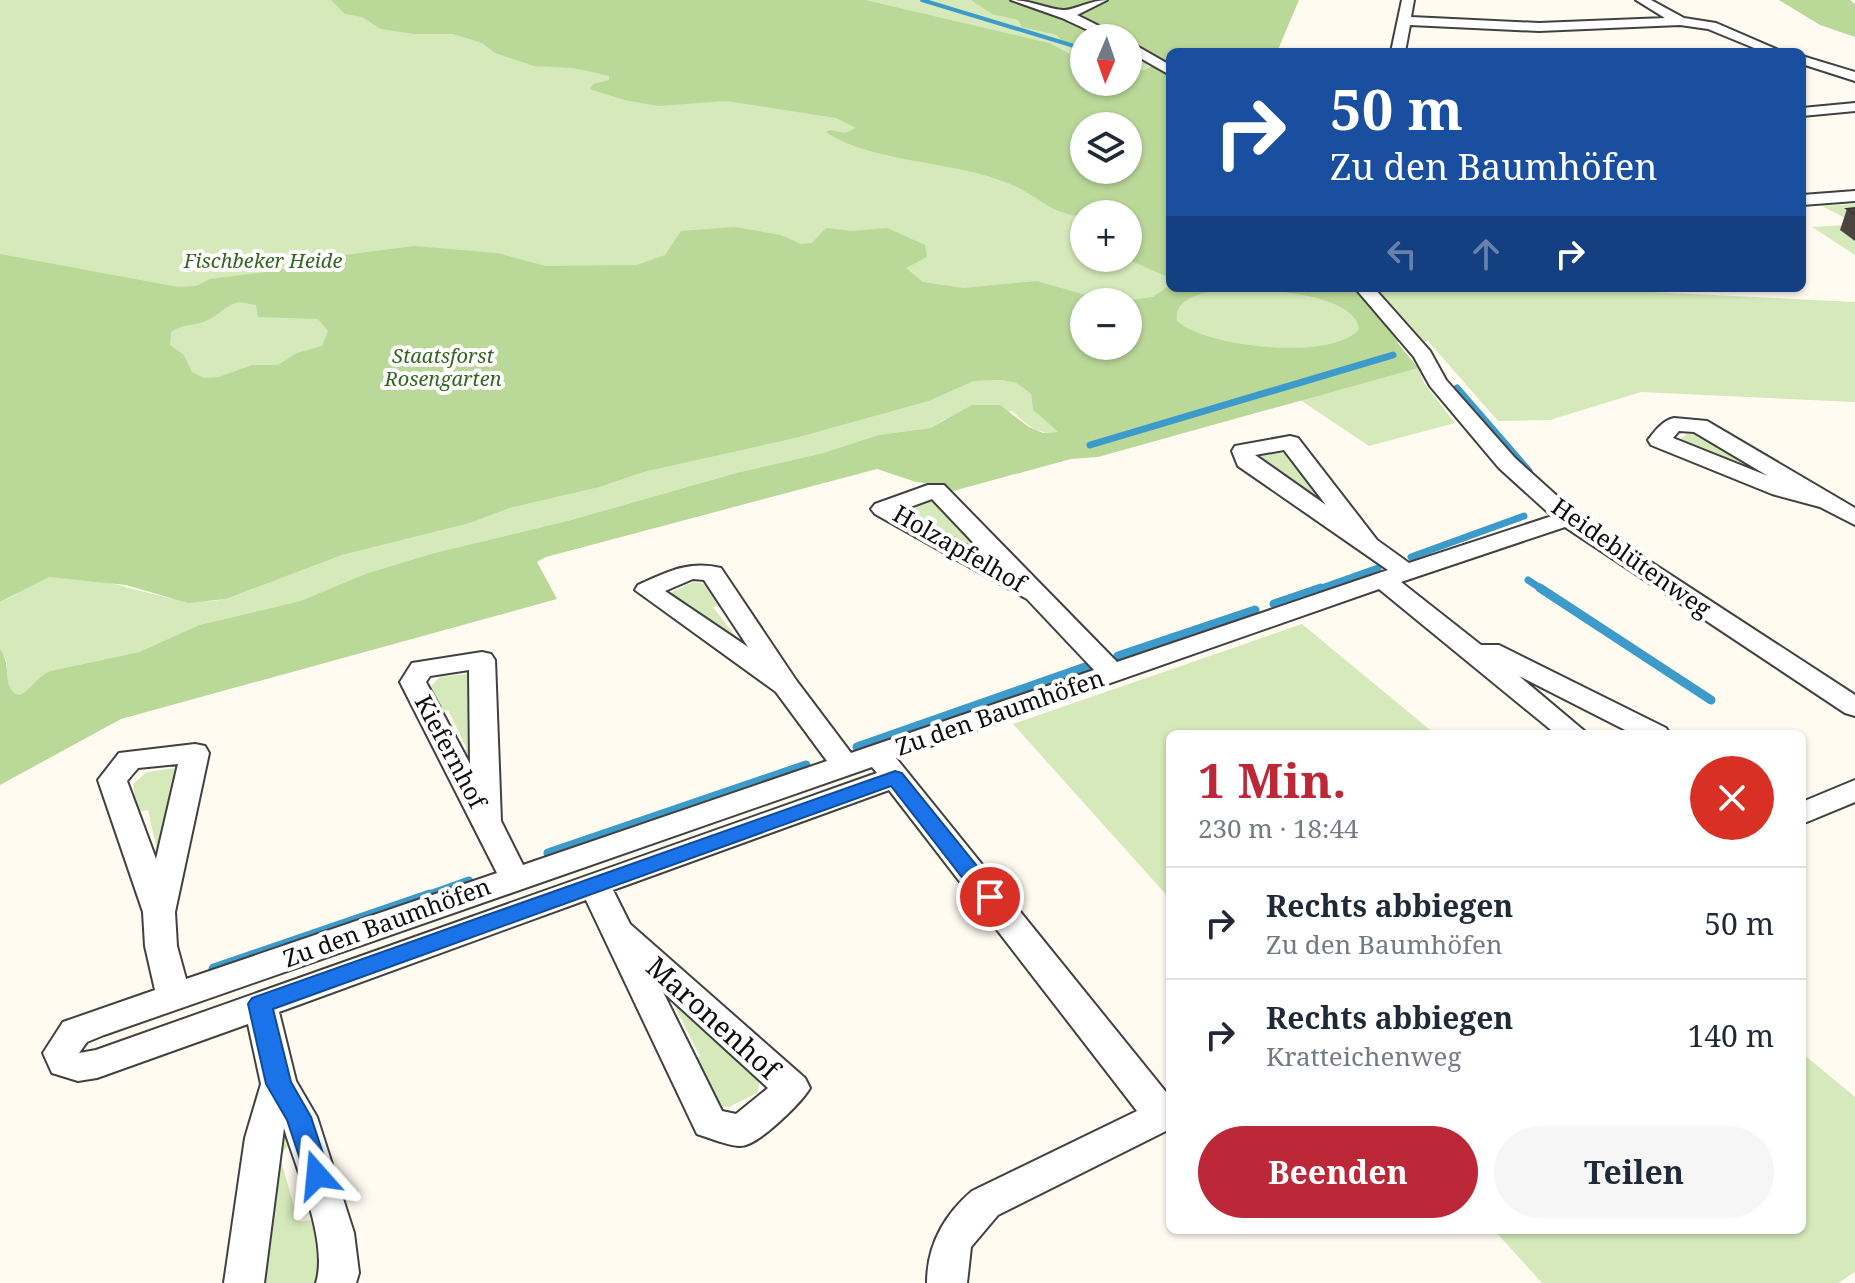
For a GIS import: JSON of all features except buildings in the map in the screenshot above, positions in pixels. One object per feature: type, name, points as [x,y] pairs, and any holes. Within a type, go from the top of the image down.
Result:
[{"type":"street","points":[[1017,0],[1086,24]]},
{"type":"street","points":[[1066,15],[1101,0]]},
{"type":"street","points":[[1399,48],[1408,0]]},
{"type":"street","points":[[1642,0],[1680,21]]},
{"type":"street","points":[[1405,21],[1531,27],[1680,21],[1711,26],[1766,48]]},
{"type":"street","points":[[1142,54],[1166,69]]},
{"type":"street","points":[[1806,61],[1855,77]]},
{"type":"street","points":[[1806,112],[1855,107]]},
{"type":"street","points":[[1806,195],[1855,196]]},
{"type":"street","name":"Heideblütenweg","points":[[1368,292],[1409,338],[1434,372],[1437,382],[1498,452],[1569,519],[1855,707]]},
{"type":"street","points":[[1827,502],[1780,489],[1659,440],[1674,424],[1699,426],[1855,518]]},
{"type":"street","points":[[1369,545],[1246,461],[1243,451],[1290,443],[1394,576],[1447,630],[1569,730]]},
{"type":"street","name":"Holzapfelhof","points":[[1038,595],[883,509],[936,490],[1038,595],[1113,674]]},
{"type":"street","name":"Zu den Baumhöfen","points":[[886,766],[846,766],[514,877],[75,1032],[60,1053],[64,1063],[78,1067],[97,1064],[595,886],[1113,674],[1569,519]]},
{"type":"street","points":[[786,686],[647,590],[690,571],[712,573],[786,686],[846,766]]},
{"type":"street","points":[[1447,630],[1648,730]]},
{"type":"street","name":"Kiefernhof","points":[[486,821],[482,660],[421,669],[413,682],[514,877]]},
{"type":"street","points":[[159,912],[112,780],[129,760],[195,753],[159,912],[161,946],[174,999]]},
{"type":"street","points":[[886,766],[1166,1114],[985,1203],[962,1224],[953,1240],[948,1256],[947,1283]]},
{"type":"street","points":[[1806,812],[1855,790]]},
{"type":"street","name":"Maronenhof","points":[[595,886],[710,1123],[742,1131],[792,1088],[619,933]]},
{"type":"street","points":[[260,1004],[279,1084],[299,1117],[335,1233],[339,1273],[336,1283]]},
{"type":"street","points":[[244,1283],[263,1138],[279,1084]]},
{"type":"green space","name":"Fischbeker Heide","points":[[0,0],[1017,0],[1080,24],[1070,24],[1070,96],[1142,96],[1142,53],[1166,68],[1166,292],[1355,292],[1394,338],[1371,292],[1651,292],[1855,302],[1855,402],[1641,392],[1550,420],[1498,421],[1428,341],[1397,342],[1273,371],[1142,309],[1142,288],[1070,288],[1070,305],[0,531]]},
{"type":"green space","points":[[331,0],[865,0],[1049,43],[1070,54],[1070,96],[1142,96],[1142,70],[1161,60],[1142,49],[1142,24],[1090,24],[1024,0],[1299,0],[1279,48],[1166,48],[1166,276],[1142,266],[1142,200],[1070,200],[1070,214],[995,178],[867,150],[845,142],[826,132],[845,133],[856,128],[836,118],[726,101],[658,106],[624,100],[590,89],[593,84],[609,80],[609,76],[574,68],[534,66],[453,34],[414,34],[381,29],[362,17],[345,14]]},
{"type":"green space","points":[[971,0],[1009,0],[1072,24],[1070,42],[1062,41],[1057,35],[1022,27],[1018,20],[992,14]]},
{"type":"green space","points":[[1779,0],[1850,0],[1855,4],[1855,37],[1820,25]]},
{"type":"green space","points":[[1855,204],[1855,255],[1812,227],[1845,225],[1847,219],[1822,206]]},
{"type":"green space","name":"Staatsforst Rosengarten","points":[[735,227],[781,235],[801,244],[812,243],[826,228],[852,231],[887,228],[925,245],[927,257],[906,268],[923,282],[963,288],[1037,281],[1070,290],[1070,360],[1142,360],[1142,299],[1153,297],[1166,288],[1166,292],[1210,292],[1192,297],[1180,306],[1177,321],[1192,330],[1240,344],[1297,348],[1345,339],[1359,329],[1353,317],[1340,307],[1284,292],[1371,292],[1397,342],[1418,368],[1098,457],[1071,459],[953,491],[945,485],[916,482],[877,469],[546,557],[537,562],[557,599],[121,719],[0,785],[0,649],[6,662],[10,688],[19,695],[50,671],[139,652],[199,625],[300,601],[365,574],[430,554],[571,520],[736,473],[823,453],[878,435],[930,428],[972,405],[1000,405],[1029,427],[1043,433],[1058,432],[1033,410],[1031,394],[1016,383],[974,381],[929,401],[796,438],[644,472],[600,487],[510,508],[470,523],[342,555],[226,599],[188,603],[126,585],[49,577],[0,602],[0,254],[178,287],[196,286],[210,279],[274,271],[337,256],[414,246],[497,253],[546,266],[637,265],[665,255],[681,231]],"holes":[[[239,302],[256,305],[258,317],[318,319],[328,331],[322,346],[297,353],[278,365],[252,365],[219,377],[204,378],[192,372],[184,355],[170,345],[171,332],[208,320]]]},
{"type":"green space","points":[[1418,368],[1424,383],[1455,423],[1369,446],[1299,399]]},
{"type":"green space","points":[[974,381],[1016,383],[1031,394],[1033,410],[1058,432],[1038,431],[1012,411],[945,419],[930,428],[878,435],[823,453],[736,473],[571,520],[430,554],[365,574],[300,601],[199,625],[139,652],[50,671],[19,695],[9,691],[5,684],[7,662],[0,649],[0,602],[43,578],[94,580],[182,600],[226,599],[342,555],[470,523],[510,508],[600,487],[644,472],[796,438],[929,401]]},
{"type":"green space","points":[[1687,434],[1701,434],[1786,487],[1678,441]]},
{"type":"green space","points":[[1263,455],[1290,455],[1336,511],[1327,513],[1258,461]]},
{"type":"green space","points":[[929,502],[939,502],[960,522],[953,525],[983,553],[990,551],[990,564],[912,515],[912,509]]},
{"type":"green space","points":[[693,582],[707,584],[721,604],[713,607],[739,641],[746,639],[754,648],[742,652],[672,598],[672,592]]},
{"type":"green space","points":[[1302,624],[1430,730],[1166,730],[1166,895],[1013,724]]},
{"type":"green space","points":[[472,674],[477,760],[465,764],[459,753],[467,749],[448,710],[439,712],[430,687],[440,677]]},
{"type":"green space","points":[[183,770],[164,869],[148,859],[158,855],[148,810],[137,812],[133,784],[147,772]]},
{"type":"green space","points":[[656,978],[662,978],[761,1076],[757,1093],[729,1107],[710,1104],[690,1064],[700,1056],[670,997],[657,998],[650,984]]},
{"type":"green space","points":[[1806,1056],[1855,1097],[1855,1272],[1838,1283],[1542,1283],[1498,1234],[1806,1234]]},
{"type":"green space","points":[[285,1125],[295,1143],[286,1148],[280,1157],[297,1217],[301,1221],[313,1220],[324,1268],[317,1283],[256,1283],[273,1133]]},
{"type":"waterway","points":[[922,0],[1070,45]]},
{"type":"waterway","points":[[1090,445],[1393,355]]},
{"type":"waterway","points":[[1457,388],[1529,471]]},
{"type":"waterway","points":[[1411,557],[1524,516]]},
{"type":"waterway","points":[[1316,590],[1378,568]]},
{"type":"waterway","points":[[1528,580],[1540,588]]},
{"type":"waterway","points":[[1274,604],[1321,588]]},
{"type":"waterway","points":[[1540,588],[1711,700]]},
{"type":"waterway","points":[[1118,656],[1255,610]]},
{"type":"waterway","points":[[857,747],[1088,666]]},
{"type":"waterway","points":[[548,853],[806,765]]},
{"type":"waterway","points":[[424,897],[469,881]]},
{"type":"waterway","points":[[214,969],[430,895]]},
{"type":"route","points":[[317,1175],[299,1117],[279,1084],[260,1004],[895,777],[990,897]]}]
